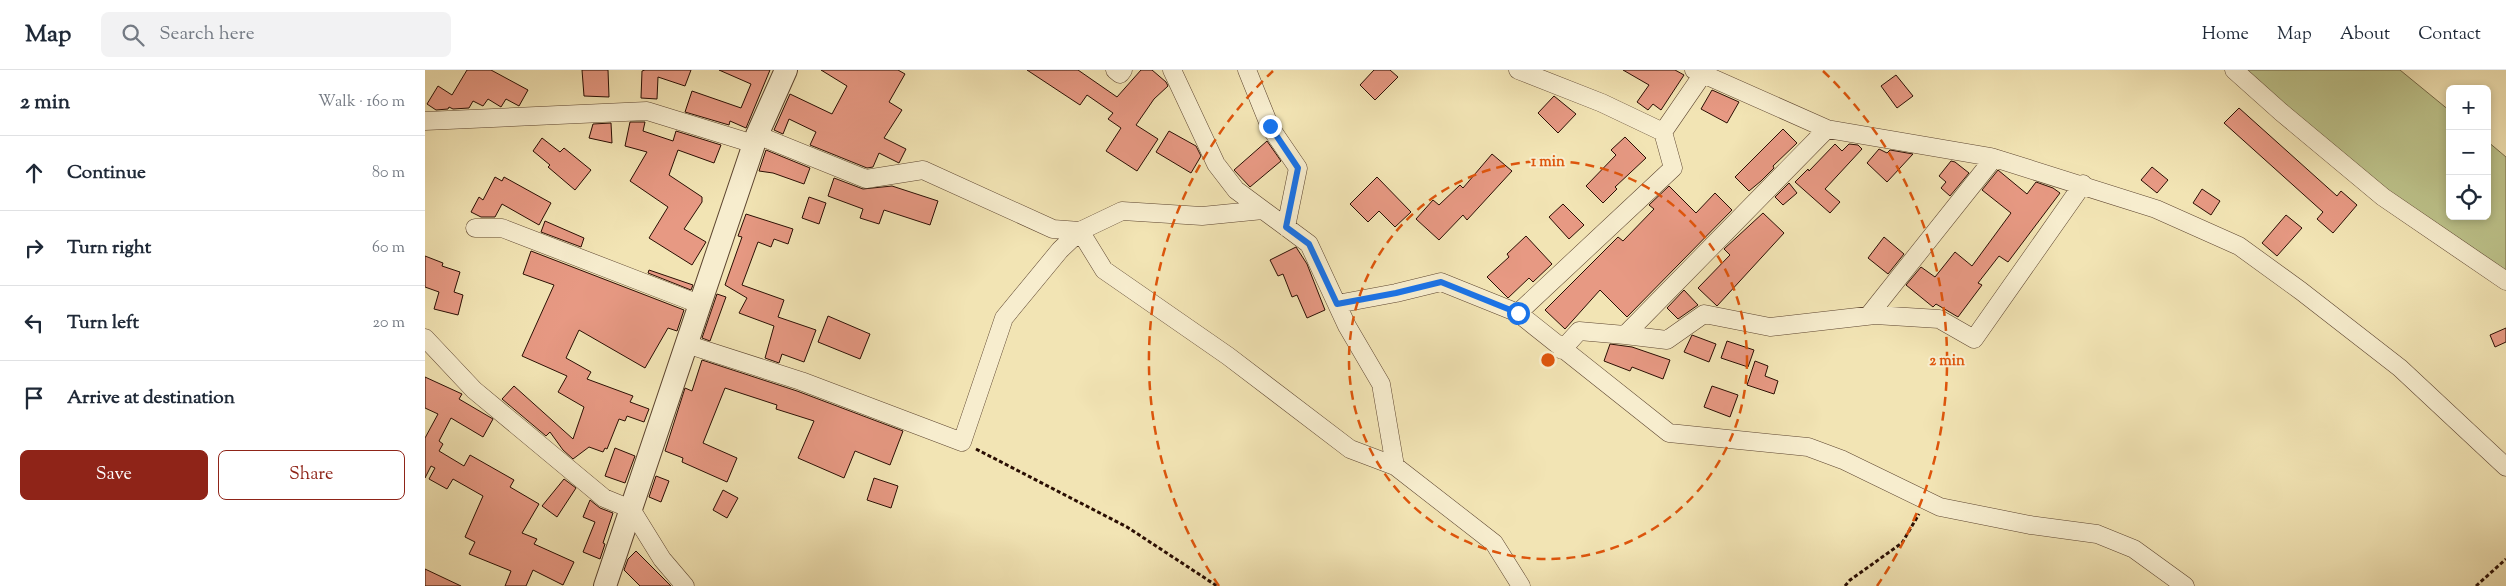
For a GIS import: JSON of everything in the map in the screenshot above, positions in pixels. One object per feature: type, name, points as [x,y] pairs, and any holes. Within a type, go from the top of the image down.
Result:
[{"type":"street","points":[[605,586],[756,140],[786,70]]},
{"type":"street","points":[[1115,70],[1120,74],[1123,70]]},
{"type":"street","points":[[1171,70],[1216,164],[1236,190],[1309,244],[1347,326],[1381,384],[1395,466]]},
{"type":"street","points":[[1247,70],[1270,126],[1298,168],[1286,227]]},
{"type":"street","points":[[1519,70],[1602,103],[1663,132]]},
{"type":"street","points":[[2234,70],[2383,197],[2506,281]]},
{"type":"street","points":[[1518,313],[1673,168],[1663,132],[1698,72],[1728,76],[1827,129],[1995,158],[2083,184],[2156,209],[2239,246],[2301,290],[2400,368],[2506,467]]},
{"type":"street","points":[[425,121],[647,111],[756,140],[866,179],[923,170],[1053,229],[1080,231]]},
{"type":"street","points":[[1625,335],[1827,129]]},
{"type":"street","points":[[1869,315],[1995,158]]},
{"type":"street","points":[[1561,350],[1579,331],[1667,340],[1704,314],[1770,327],[1869,315],[1939,319],[1974,339],[2083,184]]},
{"type":"street","points":[[686,344],[801,381],[962,442],[1004,318],[1060,250],[1080,231],[1122,210],[1202,216],[1263,210]]},
{"type":"street","points":[[475,228],[502,228],[699,304]]},
{"type":"street","points":[[1080,231],[1104,270],[1228,356],[1350,449],[1395,466],[1494,543],[1521,586]]},
{"type":"street","points":[[1337,304],[1441,282],[1518,313],[1561,350],[1669,433],[1808,447],[1843,460],[1940,507],[2030,525],[2097,534],[2134,549],[2185,586]]},
{"type":"street","points":[[425,338],[474,390],[603,498],[631,509],[662,559],[685,586]]},
{"type":"path","points":[[962,442],[1127,528],[1217,586]]},
{"type":"path","points":[[1845,586],[1850,580],[1902,543],[1927,501]]},
{"type":"path","points":[[2476,586],[2506,559]]},
{"type":"green space","points":[[2234,70],[2400,70],[2446,108],[2446,220],[2491,220],[2491,144],[2506,157],[2506,281],[2383,197]]},
{"type":"building","points":[[467,70],[491,70],[528,90],[519,106],[506,99],[501,107],[488,99],[483,106],[473,101],[469,108],[453,109],[449,107],[448,109],[436,110],[427,104],[438,86],[452,95]]},
{"type":"building","points":[[582,70],[608,70],[609,97],[584,96]]},
{"type":"building","points":[[691,70],[685,86],[658,77],[657,99],[641,98],[642,71]]},
{"type":"building","points":[[719,70],[770,70],[746,128],[730,121],[729,125],[685,112],[692,91],[741,108],[751,84]]},
{"type":"building","points":[[821,70],[898,70],[905,74],[889,102],[902,110],[884,138],[906,149],[899,163],[879,153],[873,167],[867,168],[810,145],[816,132],[789,119],[783,134],[774,130],[790,94],[832,114],[847,86]]},
{"type":"building","points":[[1027,70],[1078,70],[1117,97],[1141,70],[1152,70],[1166,82],[1168,86],[1154,99],[1136,125],[1158,139],[1137,171],[1106,151],[1121,128],[1108,119],[1113,113],[1087,95],[1080,105]]},
{"type":"building","points":[[1374,70],[1390,70],[1398,77],[1375,100],[1360,85]]},
{"type":"building","points":[[1623,70],[1675,70],[1684,75],[1661,110],[1653,104],[1648,110],[1637,102],[1649,85]]},
{"type":"building","points":[[1896,75],[1913,96],[1897,108],[1881,86]]},
{"type":"building","points":[[1712,90],[1739,102],[1727,123],[1701,109]]},
{"type":"building","points":[[1554,96],[1576,114],[1558,133],[1538,113]]},
{"type":"building","points":[[2239,108],[2337,196],[2341,191],[2357,205],[2333,233],[2317,219],[2323,212],[2224,123]]},
{"type":"building","points":[[630,122],[645,122],[643,131],[673,141],[676,131],[721,145],[714,163],[678,150],[669,175],[702,197],[702,202],[684,229],[706,242],[692,265],[649,238],[668,207],[630,181],[647,152],[625,146]]},
{"type":"building","points":[[611,123],[612,143],[589,138],[593,124]]},
{"type":"building","points":[[1783,129],[1797,143],[1749,191],[1735,177]]},
{"type":"building","points":[[1169,131],[1196,146],[1201,156],[1191,173],[1156,152]]},
{"type":"building","points":[[1625,137],[1646,158],[1615,187],[1617,189],[1603,203],[1586,186],[1616,155],[1611,150]]},
{"type":"building","points":[[542,138],[560,152],[564,148],[591,170],[575,190],[548,167],[550,165],[533,151]]},
{"type":"building","points":[[1267,141],[1281,161],[1250,187],[1234,170]]},
{"type":"building","points":[[1835,144],[1842,151],[1849,144],[1858,145],[1862,149],[1825,189],[1840,202],[1830,213],[1795,182],[1808,169],[1809,171]]},
{"type":"building","points":[[1879,149],[1887,153],[1890,150],[1913,154],[1887,182],[1867,163]]},
{"type":"building","points":[[766,150],[810,168],[804,184],[773,173],[759,171]]},
{"type":"building","points":[[1492,154],[1512,171],[1467,220],[1463,215],[1439,240],[1416,219],[1433,200],[1439,205],[1460,185],[1463,188]]},
{"type":"building","points":[[1951,161],[1969,173],[1950,196],[1941,188],[1946,182],[1939,176]]},
{"type":"building","points":[[2152,167],[2168,180],[2157,193],[2141,180]]},
{"type":"building","points":[[1998,170],[2027,194],[2036,182],[2053,188],[2060,193],[2008,262],[1999,256],[1978,283],[1982,285],[1958,317],[1936,304],[1933,307],[1906,285],[1921,267],[1935,277],[1955,252],[1972,266],[2011,213],[1982,190]]},
{"type":"building","points":[[495,177],[502,181],[504,177],[551,203],[539,225],[502,204],[495,217],[481,217],[471,212],[479,197],[483,200]]},
{"type":"building","points":[[1377,177],[1411,212],[1395,227],[1379,211],[1368,222],[1350,204]]},
{"type":"building","points":[[834,178],[863,189],[892,186],[938,201],[930,225],[884,210],[879,224],[860,218],[863,209],[828,196]]},
{"type":"building","points":[[1789,183],[1797,193],[1783,205],[1775,197]]},
{"type":"building","points":[[1669,186],[1696,213],[1715,193],[1732,210],[1627,317],[1600,290],[1565,329],[1545,310],[1618,237],[1623,241],[1654,209],[1649,205]]},
{"type":"building","points":[[2202,189],[2220,201],[2211,215],[2193,203]]},
{"type":"building","points":[[809,197],[826,203],[819,224],[802,218]]},
{"type":"building","points":[[1563,204],[1584,225],[1569,239],[1549,217]]},
{"type":"building","points":[[1763,213],[1784,233],[1717,306],[1698,288],[1730,255],[1724,249]]},
{"type":"building","points":[[746,214],[793,229],[788,244],[774,239],[771,247],[758,242],[742,285],[784,300],[778,317],[816,330],[804,362],[782,354],[779,363],[765,358],[774,326],[739,313],[747,298],[725,285],[742,237],[738,236]]},
{"type":"building","points":[[2286,215],[2302,228],[2277,256],[2262,243]]},
{"type":"building","points":[[545,221],[584,238],[581,247],[541,232]]},
{"type":"building","points":[[1526,236],[1552,264],[1533,282],[1529,278],[1508,298],[1487,277],[1509,257],[1507,254]]},
{"type":"building","points":[[1884,237],[1904,254],[1888,274],[1868,258]]},
{"type":"building","points":[[1296,247],[1307,264],[1325,310],[1307,318],[1297,295],[1292,297],[1283,274],[1278,276],[1270,260]]},
{"type":"building","points":[[531,251],[684,310],[677,331],[668,328],[645,368],[579,330],[566,358],[591,372],[587,379],[633,396],[630,402],[649,409],[644,422],[627,416],[625,421],[619,419],[607,449],[605,448],[603,452],[589,447],[573,459],[563,450],[550,432],[546,436],[502,399],[514,386],[573,439],[584,407],[558,392],[567,376],[522,356],[554,285],[523,274]]},
{"type":"building","points":[[425,256],[443,263],[442,266],[460,272],[454,292],[463,295],[458,315],[434,309],[439,292],[425,287]]},
{"type":"building","points":[[649,270],[693,285],[691,290],[648,273]]},
{"type":"building","points":[[1684,290],[1698,305],[1678,319],[1667,308]]},
{"type":"building","points":[[717,294],[726,297],[710,341],[702,338]]},
{"type":"building","points":[[828,316],[870,334],[860,359],[818,342]]},
{"type":"building","points":[[2506,328],[2506,342],[2495,347],[2490,335]]},
{"type":"building","points":[[1692,335],[1716,344],[1709,362],[1684,352]]},
{"type":"building","points":[[1727,341],[1754,350],[1748,367],[1721,358]]},
{"type":"building","points":[[1610,344],[1632,347],[1670,360],[1663,379],[1632,367],[1630,371],[1604,361]]},
{"type":"building","points":[[702,360],[797,391],[903,431],[890,465],[855,451],[844,478],[798,458],[814,421],[776,409],[777,405],[725,388],[703,443],[737,458],[727,482],[682,462],[683,458],[665,451],[685,388],[692,391]]},
{"type":"building","points":[[1755,361],[1768,366],[1765,376],[1778,381],[1774,394],[1747,385]]},
{"type":"building","points":[[425,377],[462,394],[459,399],[493,419],[483,437],[451,418],[439,441],[443,444],[439,451],[464,466],[470,455],[514,480],[510,487],[539,504],[522,533],[537,539],[534,544],[574,562],[563,585],[533,570],[526,586],[505,586],[511,571],[469,554],[475,542],[465,537],[483,496],[453,479],[447,489],[429,479],[435,468],[431,466],[425,478],[425,438],[438,414],[425,408]]},
{"type":"building","points":[[1712,386],[1738,395],[1730,417],[1704,407]]},
{"type":"building","points":[[615,448],[635,456],[625,483],[605,476]]},
{"type":"building","points":[[656,476],[669,481],[661,502],[649,497]]},
{"type":"building","points":[[874,478],[898,486],[891,508],[867,500]]},
{"type":"building","points":[[564,479],[576,488],[557,517],[542,506]]},
{"type":"building","points":[[723,490],[738,498],[727,518],[713,510]]},
{"type":"building","points":[[590,500],[600,508],[613,513],[600,559],[583,552],[595,522],[583,517]]},
{"type":"building","points":[[636,551],[671,586],[640,586],[624,570],[628,559]]},
{"type":"building","points":[[425,569],[461,586],[425,586]]},
{"type":"route","points":[[1270,126],[1298,168],[1286,227],[1309,244],[1337,304],[1441,282],[1518,313]]}]
